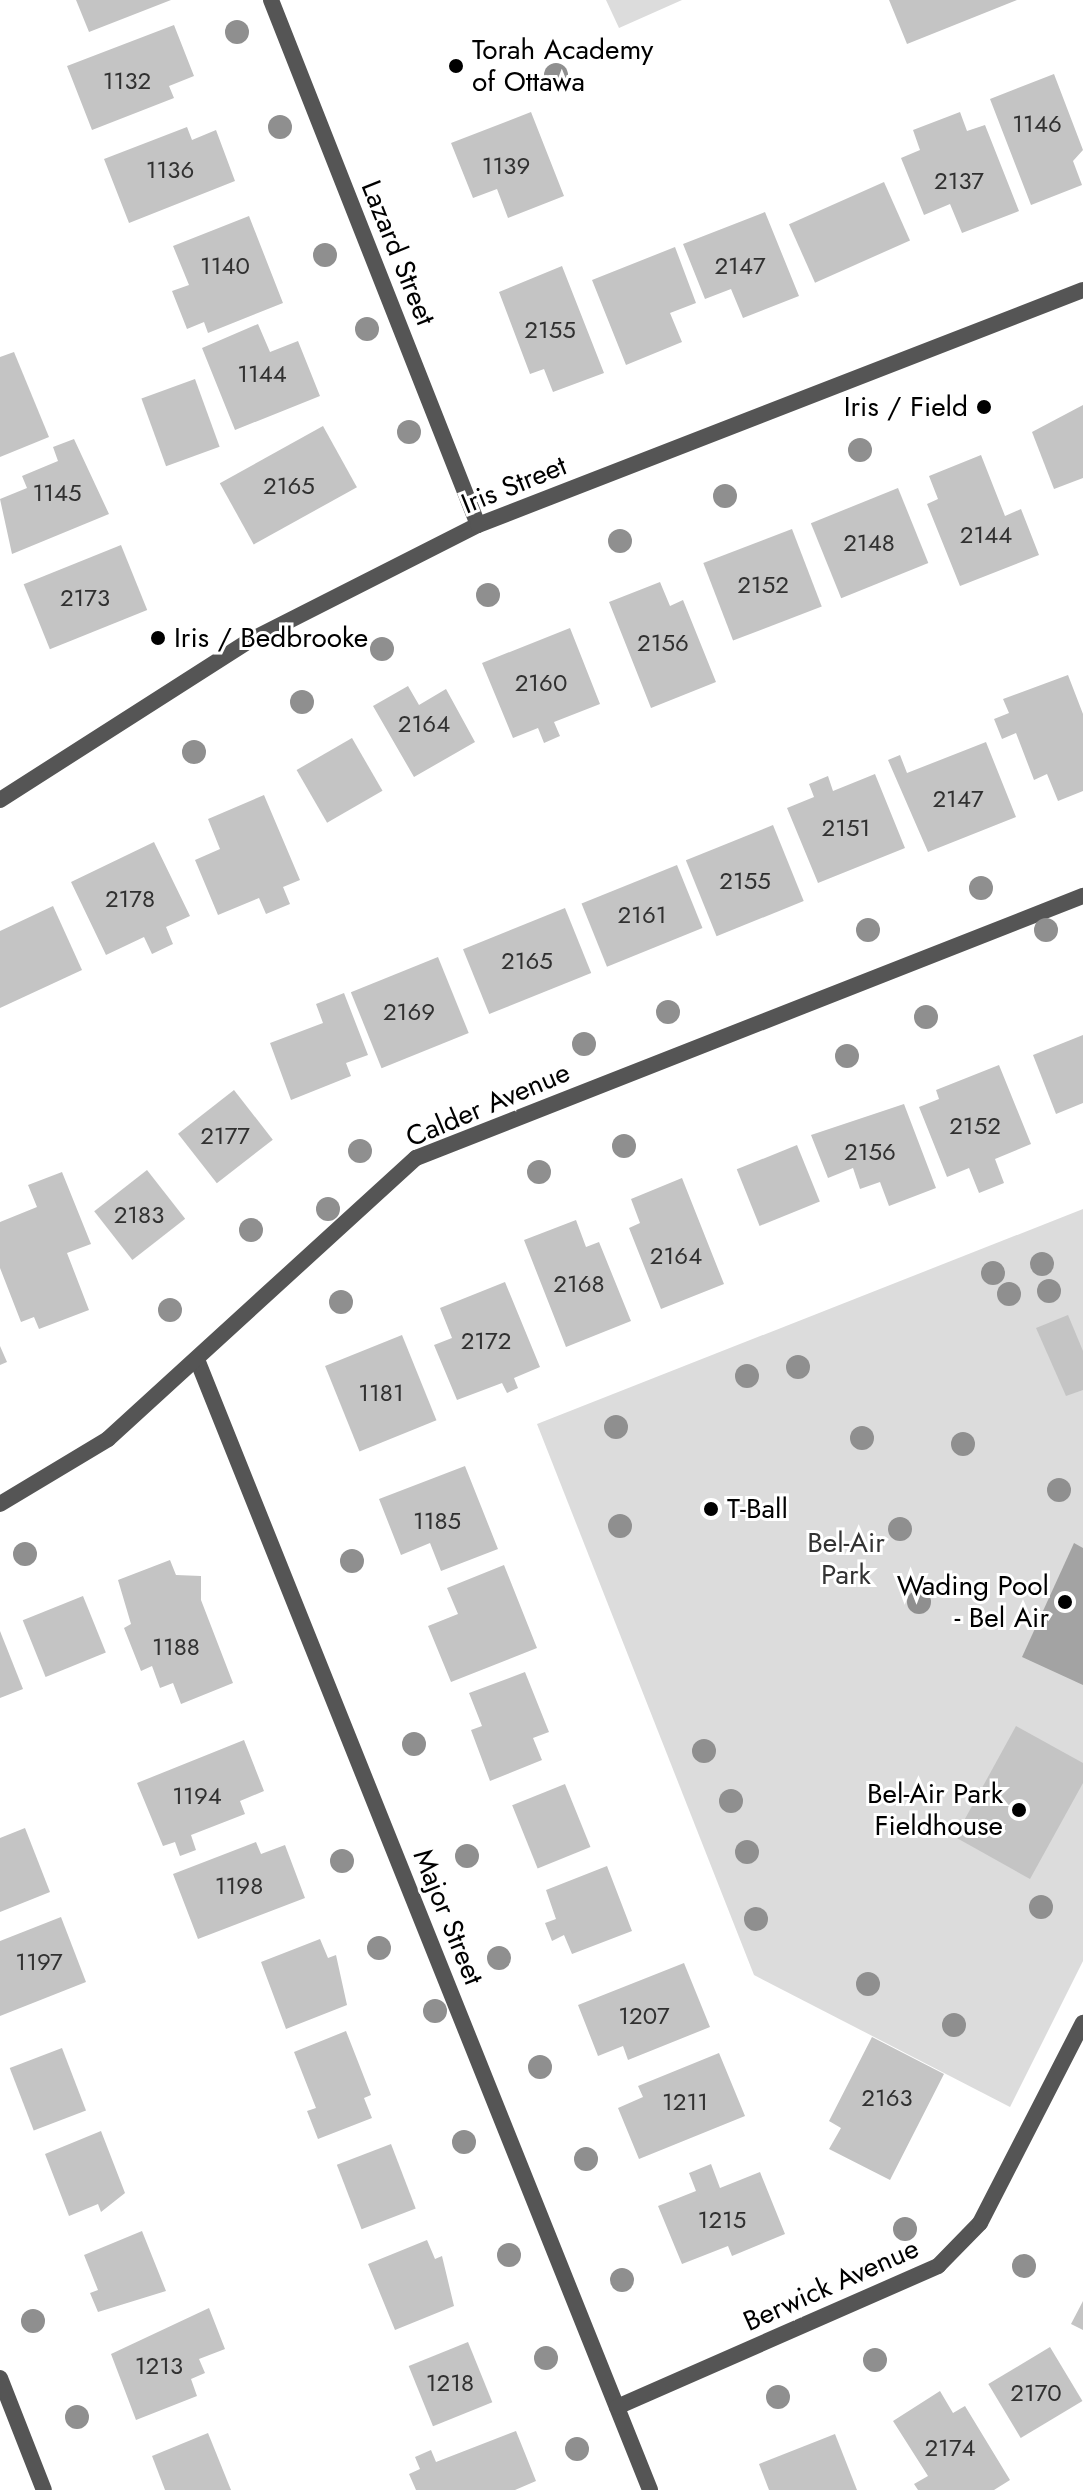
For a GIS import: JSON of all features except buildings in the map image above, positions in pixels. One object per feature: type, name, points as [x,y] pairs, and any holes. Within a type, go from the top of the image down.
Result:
[{"type":"street","name":"Lazard Street","points":[[271,0],[478,525]]},
{"type":"street","name":"Iris Street","points":[[0,800],[247,642],[478,525],[1083,290]]},
{"type":"street","name":"Calder Avenue","points":[[0,1504],[108,1439],[198,1362],[416,1158],[1083,896]]},
{"type":"street","name":"Major Street","points":[[198,1362],[650,2490]]},
{"type":"street","name":"Berwick Avenue","points":[[617,2407],[938,2266],[980,2223],[1083,2023]]},
{"type":"street","points":[[0,2378],[44,2490]]},
{"type":"green space","points":[[606,0],[682,0],[619,28]]},
{"type":"green space","name":"Bel-Air Park","points":[[1083,1209],[1083,1961],[1010,2107],[754,1975],[537,1424]]},
{"type":"shaded area","name":"Wading Pool - Bel Air","points":[[1074,1543],[1083,1548],[1083,1685],[1022,1657]]},
{"type":"place","name":"Torah Academy of Ottawa","points":[[456,66]]},
{"type":"place","name":"Iris / Field","points":[[984,407]]},
{"type":"place","name":"Iris / Bedbrooke","points":[[158,638]]},
{"type":"place","name":"T-Ball","points":[[711,1509]]},
{"type":"place","name":"Wading Pool - Bel Air","points":[[1065,1602]]},
{"type":"place","name":"Bel-Air Park Fieldhouse","points":[[1019,1810]]}]
